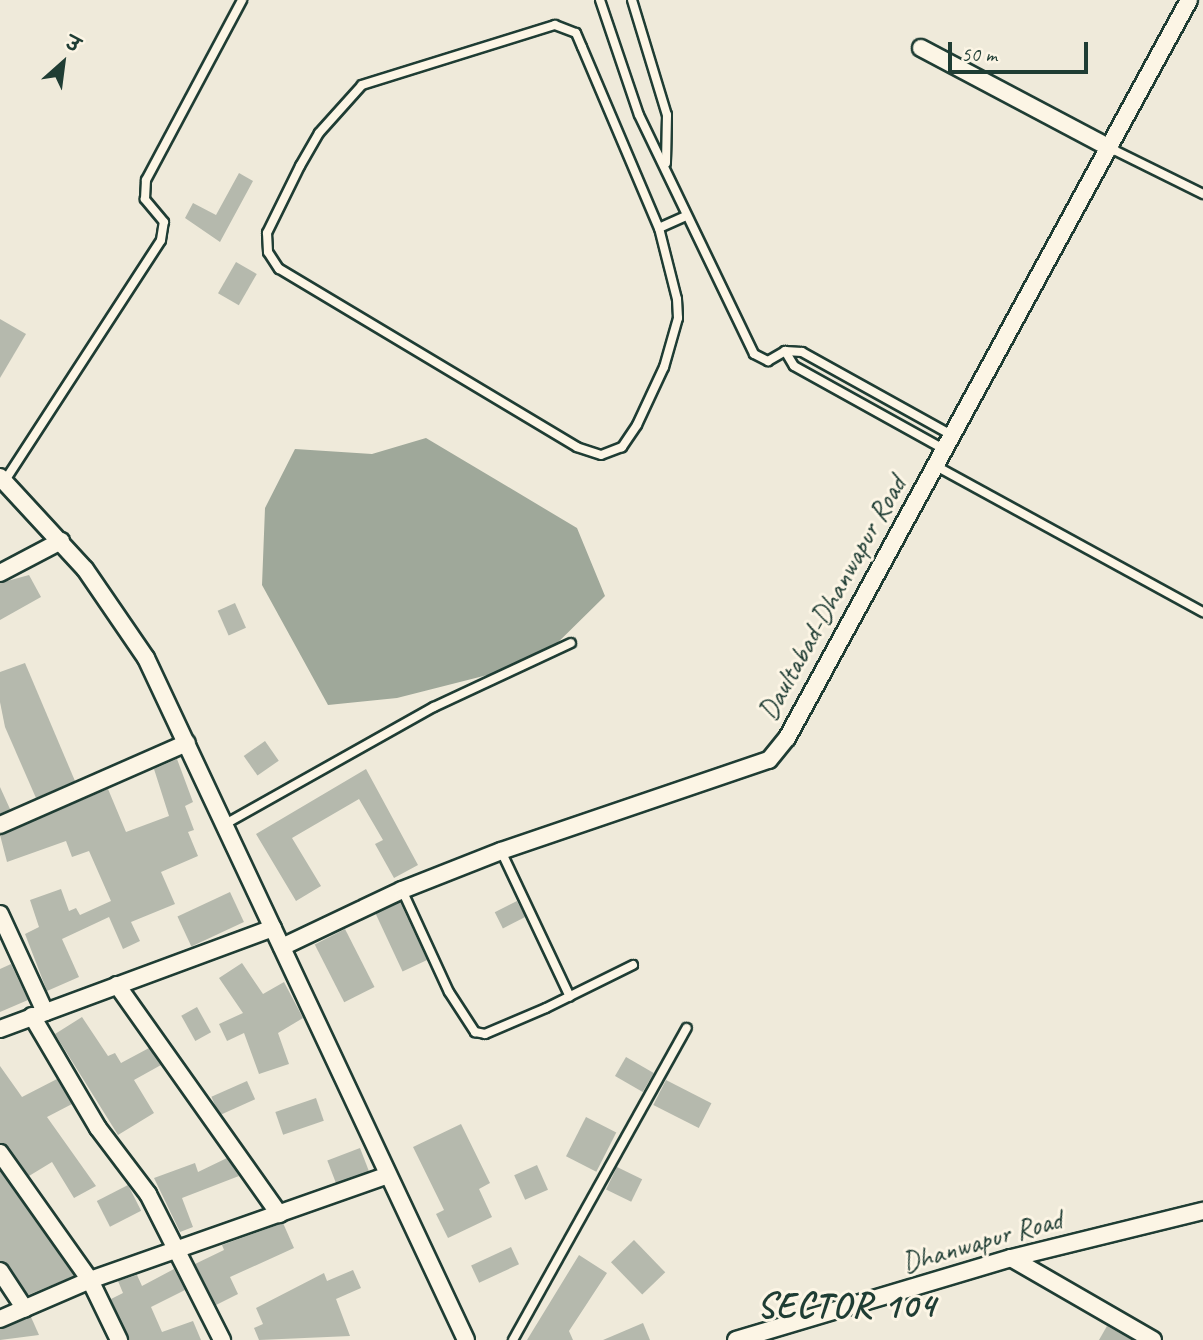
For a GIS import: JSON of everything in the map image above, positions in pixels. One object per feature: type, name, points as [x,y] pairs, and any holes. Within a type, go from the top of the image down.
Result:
[{"type":"street","name":"Daultabad-Dhanwapur Road","points":[[282,947],[402,890],[501,851],[769,760],[787,738],[1189,0]]},
{"type":"street","points":[[921,48],[1110,148]]},
{"type":"street","points":[[2,480],[61,541],[146,658],[227,823],[386,1176],[466,1340]]},
{"type":"street","points":[[0,573],[61,541]]},
{"type":"street","points":[[0,825],[187,743]]},
{"type":"street","points":[[0,914],[38,1014],[90,1116],[148,1194],[222,1340]]},
{"type":"street","points":[[0,1029],[273,928]]},
{"type":"street","points":[[117,985],[279,1214]]},
{"type":"street","points":[[0,1153],[90,1280],[119,1340]]},
{"type":"street","points":[[0,1320],[90,1280],[386,1176]]},
{"type":"street","name":"Dhanwapur Road","points":[[736,1340],[1011,1258],[1203,1211]]},
{"type":"street","points":[[1011,1258],[1153,1340]]},
{"type":"street","points":[[0,1271],[25,1309]]},
{"type":"lane","points":[[2,480],[161,240],[164,222],[145,199],[146,180],[242,0]]},
{"type":"lane","points":[[600,0],[639,115],[666,166],[684,217],[754,354],[768,362],[785,351],[802,352],[948,442]]},
{"type":"lane","points":[[632,0],[667,115],[666,166]]},
{"type":"lane","points":[[555,25],[576,33],[659,228],[673,274],[678,318],[664,367],[637,425],[622,447],[601,455],[577,447],[279,269],[268,252],[267,233],[318,133],[362,85],[555,25]]},
{"type":"lane","points":[[1110,148],[1203,194]]},
{"type":"lane","points":[[659,228],[684,217]]},
{"type":"lane","points":[[785,351],[794,366],[948,442]]},
{"type":"lane","points":[[934,466],[1203,612]]},
{"type":"lane","points":[[227,823],[434,707],[571,643]]},
{"type":"lane","points":[[501,851],[570,998]]},
{"type":"lane","points":[[402,890],[449,992],[475,1032],[485,1034],[570,998],[633,965]]},
{"type":"lane","points":[[513,1340],[687,1028]]},
{"type":"shaded area","points":[[426,438],[577,528],[605,596],[538,662],[397,698],[328,705],[262,585],[265,508],[295,449],[372,454]]},
{"type":"building","points":[[239,173],[253,181],[220,242],[185,218],[193,203],[216,215]]},
{"type":"building","points":[[236,262],[257,274],[239,305],[218,293]]},
{"type":"building","points":[[0,319],[26,334],[0,378]]},
{"type":"building","points":[[29,575],[41,597],[0,620],[0,583]]},
{"type":"building","points":[[235,603],[246,628],[229,635],[218,611]]},
{"type":"building","points":[[25,663],[75,781],[36,798],[5,727],[0,702],[0,672]]},
{"type":"building","points":[[265,741],[279,761],[257,776],[244,756]]},
{"type":"building","points":[[177,759],[193,802],[185,806],[194,830],[188,832],[198,856],[161,872],[175,904],[131,922],[140,941],[123,949],[109,917],[62,939],[79,977],[47,991],[25,934],[39,927],[30,900],[61,889],[69,911],[76,908],[80,915],[111,901],[89,851],[72,857],[66,841],[7,862],[0,835],[108,789],[126,832],[169,816],[154,769]]},
{"type":"building","points":[[366,769],[418,865],[394,878],[375,844],[383,840],[359,799],[292,838],[321,886],[296,901],[256,834]]},
{"type":"building","points":[[0,787],[10,809],[0,814]]},
{"type":"building","points":[[230,892],[244,922],[191,946],[177,917]]},
{"type":"building","points":[[517,901],[525,917],[503,928],[495,912]]},
{"type":"building","points":[[400,902],[427,960],[403,971],[376,913]]},
{"type":"building","points":[[345,929],[375,987],[344,1002],[315,944]]},
{"type":"building","points":[[242,963],[263,994],[284,982],[303,1018],[278,1033],[289,1064],[259,1074],[244,1033],[227,1041],[219,1024],[243,1013],[219,978]]},
{"type":"building","points":[[11,964],[28,1000],[0,1012],[0,969]]},
{"type":"building","points":[[197,1007],[211,1032],[195,1041],[181,1016]]},
{"type":"building","points":[[82,1017],[108,1056],[115,1053],[121,1063],[149,1048],[161,1065],[134,1080],[154,1113],[118,1135],[55,1034]]},
{"type":"building","points":[[626,1057],[654,1073],[643,1092],[615,1076]]},
{"type":"building","points":[[0,1066],[22,1097],[57,1079],[72,1104],[47,1117],[96,1186],[74,1198],[52,1162],[29,1176],[9,1147],[0,1143]]},
{"type":"building","points":[[666,1080],[711,1103],[699,1128],[653,1105]]},
{"type":"building","points":[[247,1081],[255,1099],[220,1115],[211,1097]]},
{"type":"building","points":[[316,1098],[324,1121],[283,1135],[275,1112]]},
{"type":"building","points":[[586,1117],[616,1132],[596,1172],[566,1156]]},
{"type":"building","points":[[461,1124],[490,1183],[479,1189],[492,1217],[448,1238],[436,1214],[444,1210],[413,1147]]},
{"type":"building","points":[[360,1148],[369,1171],[336,1184],[327,1161]]},
{"type":"building","points":[[227,1158],[239,1176],[182,1198],[193,1227],[180,1232],[154,1178],[195,1163],[198,1172]]},
{"type":"building","points":[[537,1165],[548,1190],[525,1200],[514,1175]]},
{"type":"building","points":[[617,1167],[642,1179],[631,1202],[606,1189]]},
{"type":"building","points":[[0,1171],[74,1276],[28,1295],[9,1265],[0,1261]]},
{"type":"building","points":[[128,1185],[141,1211],[110,1227],[97,1201]]},
{"type":"building","points":[[283,1223],[294,1248],[230,1277],[238,1294],[216,1305],[195,1264],[224,1250],[222,1245]]},
{"type":"building","points":[[634,1240],[665,1272],[642,1295],[611,1262]]},
{"type":"building","points":[[511,1247],[519,1264],[479,1283],[471,1266]]},
{"type":"building","points":[[579,1255],[607,1273],[569,1331],[573,1340],[527,1340]]},
{"type":"building","points":[[174,1269],[185,1290],[151,1307],[162,1332],[193,1321],[201,1340],[129,1340],[111,1299],[123,1293],[118,1281],[137,1275],[142,1286]]},
{"type":"building","points":[[353,1270],[361,1288],[336,1299],[350,1336],[259,1340],[254,1328],[263,1324],[256,1308],[324,1273],[327,1281]]},
{"type":"building","points":[[31,1317],[39,1335],[0,1340],[0,1329]]},
{"type":"building","points":[[643,1323],[650,1340],[603,1340]]},
{"type":"building","points":[[1107,1326],[1132,1340],[1099,1340]]},
{"type":"district","name":"SECTOR 104","points":[[847,1306]]}]
